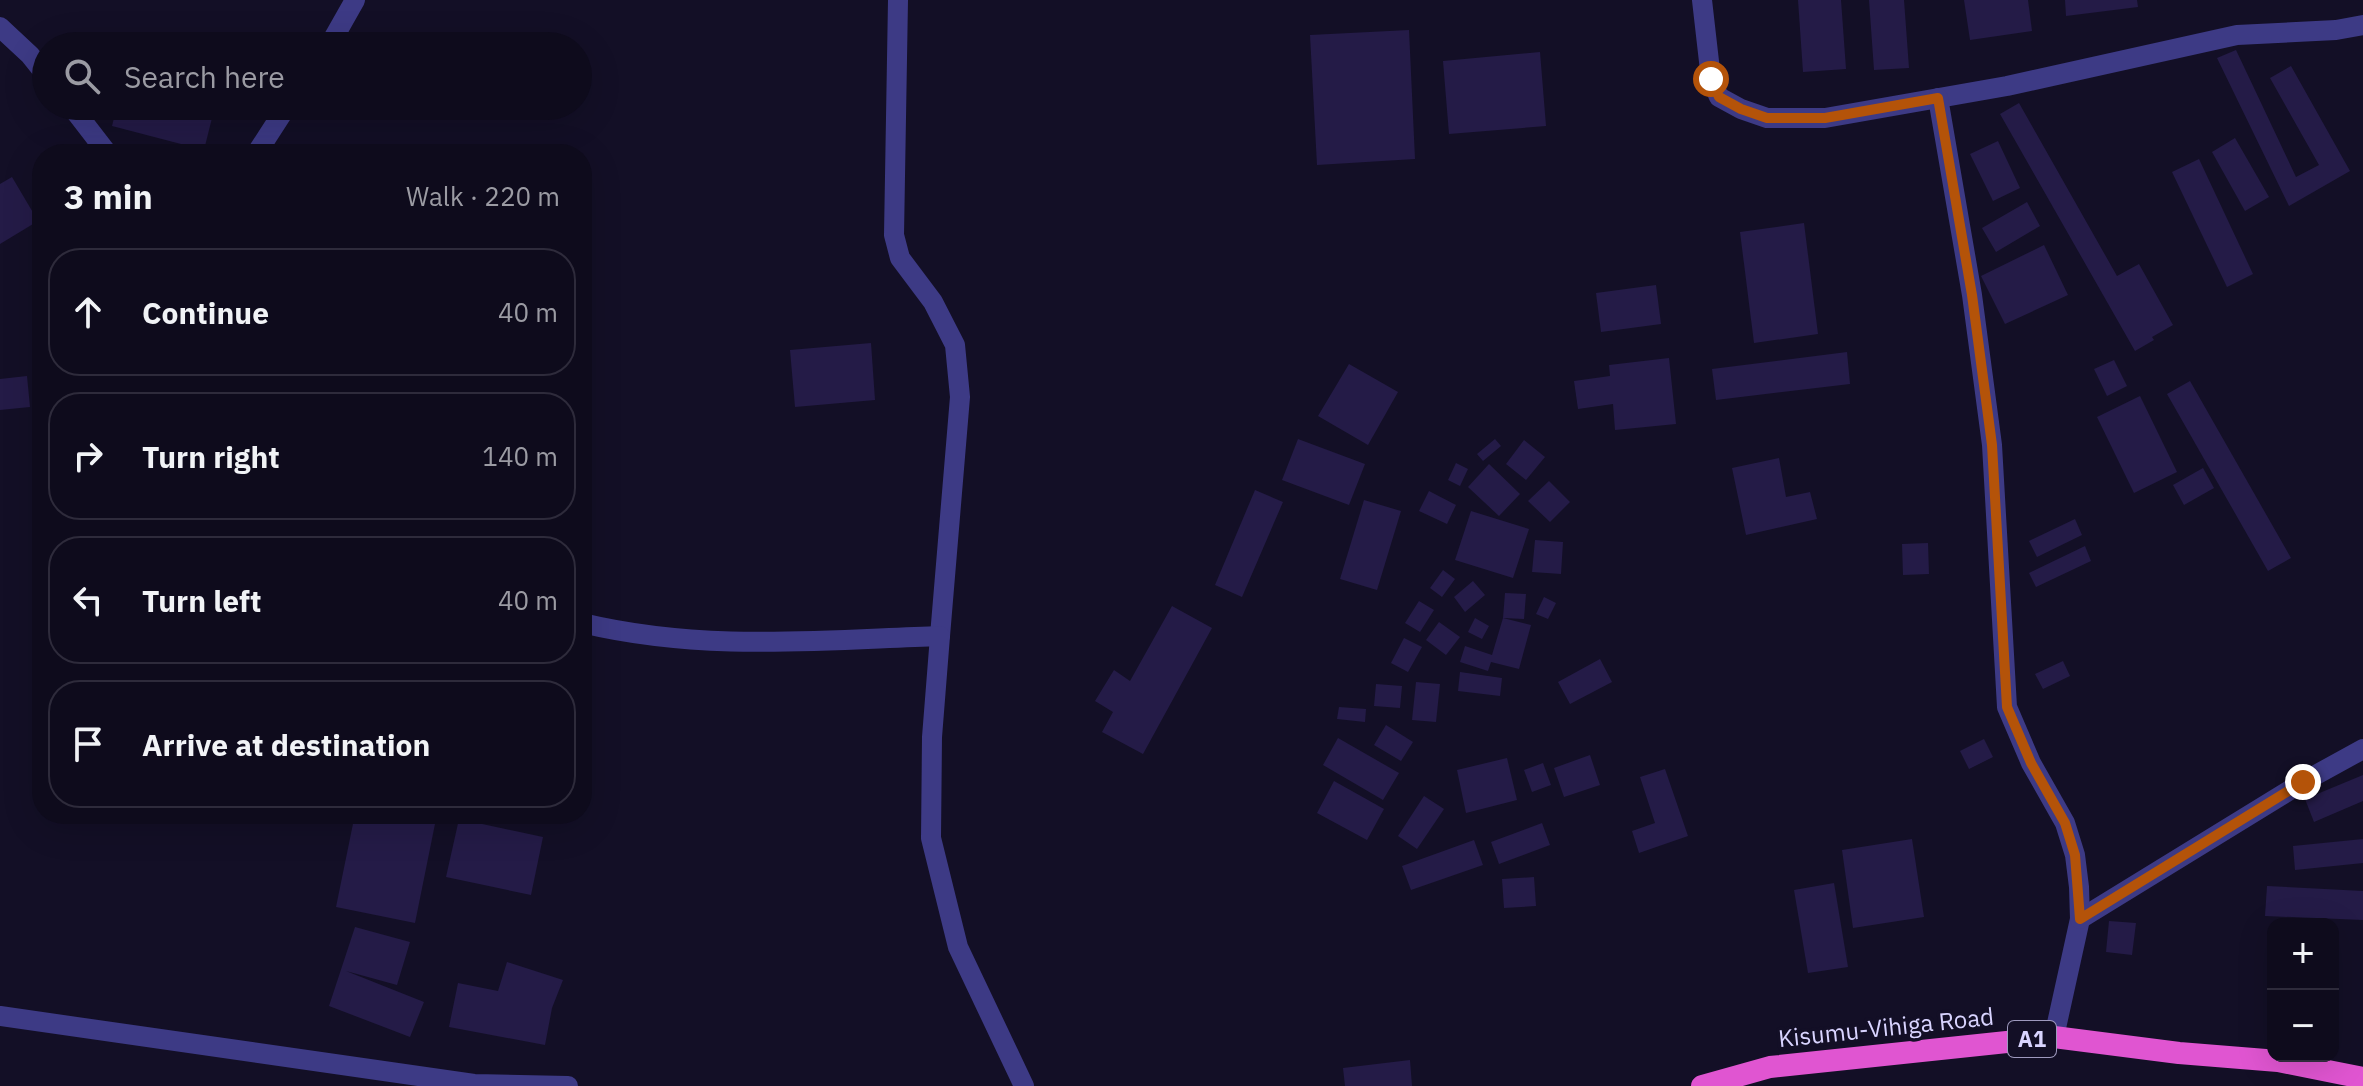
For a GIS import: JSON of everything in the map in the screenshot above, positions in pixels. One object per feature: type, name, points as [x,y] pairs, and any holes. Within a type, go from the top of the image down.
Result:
[{"type":"highway","name":"Kisumu-Vihiga Road","points":[[1702,1086],[1770,1067],[2054,1037],[2179,1053],[2278,1061],[2363,1078]]},
{"type":"street","points":[[339,32],[355,0]]},
{"type":"street","points":[[898,0],[894,235],[900,258],[933,302],[955,345],[960,397],[932,737],[931,838],[958,947],[1024,1086]]},
{"type":"street","points":[[1702,0],[1711,79],[1719,97],[1767,118],[1825,118],[2007,86],[2237,35],[2336,30],[2363,25]]},
{"type":"street","points":[[0,27],[32,58]]},
{"type":"street","points":[[1938,98],[1972,295],[1992,445],[2007,707],[2031,763],[2065,823],[2075,855],[2080,919],[2054,1037]]},
{"type":"street","points":[[82,120],[100,144]]},
{"type":"street","points":[[262,144],[278,120]]},
{"type":"street","points":[[592,625],[670,640],[738,643],[940,636]]},
{"type":"street","points":[[2080,919],[2363,749]]},
{"type":"street","points":[[0,1016],[474,1084],[568,1086]]},
{"type":"building","points":[[1798,0],[1841,0],[1846,69],[1803,72]]},
{"type":"building","points":[[1869,0],[1904,0],[1909,68],[1874,70]]},
{"type":"building","points":[[1964,0],[2028,0],[2032,31],[1970,40]]},
{"type":"building","points":[[2065,0],[2137,0],[2138,7],[2066,16]]},
{"type":"building","points":[[1409,30],[1415,159],[1317,165],[1310,35]]},
{"type":"building","points":[[2236,50],[2296,177],[2319,165],[2270,78],[2291,66],[2350,171],[2289,206],[2217,58]]},
{"type":"building","points":[[1540,52],[1546,126],[1449,134],[1443,61]]},
{"type":"building","points":[[2019,103],[2117,276],[2139,264],[2173,325],[2135,351],[2000,114]]},
{"type":"building","points":[[114,120],[212,120],[206,144],[181,144],[112,126]]},
{"type":"building","points":[[2235,138],[2269,197],[2245,211],[2212,152]]},
{"type":"building","points":[[1998,141],[2020,188],[1993,201],[1970,154]]},
{"type":"building","points":[[2199,159],[2253,274],[2227,287],[2172,172]]},
{"type":"building","points":[[12,177],[32,211],[32,225],[0,244],[0,184]]},
{"type":"building","points":[[2027,202],[2040,226],[1996,252],[1982,228]]},
{"type":"building","points":[[1804,223],[1818,334],[1754,343],[1740,232]]},
{"type":"building","points":[[2044,245],[2068,295],[2005,324],[1981,276]]},
{"type":"building","points":[[1656,285],[1661,324],[1601,332],[1596,293]]},
{"type":"building","points":[[871,343],[875,400],[795,407],[790,350]]},
{"type":"building","points":[[1847,352],[1850,384],[1716,400],[1712,369]]},
{"type":"building","points":[[1669,358],[1676,424],[1615,430],[1613,404],[1578,409],[1574,381],[1610,376],[1609,365]]},
{"type":"building","points":[[2114,360],[2127,386],[2107,396],[2094,369]]},
{"type":"building","points":[[1349,364],[1398,392],[1368,445],[1318,416]]},
{"type":"building","points":[[27,376],[30,407],[0,410],[0,379]]},
{"type":"building","points":[[2190,381],[2291,558],[2268,571],[2167,394]]},
{"type":"building","points":[[2140,396],[2177,472],[2134,493],[2097,417]]},
{"type":"building","points":[[1298,439],[1365,464],[1349,505],[1282,480]]},
{"type":"building","points":[[1495,439],[1501,446],[1483,461],[1477,454]]},
{"type":"building","points":[[1524,440],[1545,457],[1526,480],[1506,464]]},
{"type":"building","points":[[1779,458],[1786,497],[1810,492],[1817,519],[1746,535],[1732,468]]},
{"type":"building","points":[[1456,463],[1468,469],[1460,486],[1448,480]]},
{"type":"building","points":[[1489,464],[1520,494],[1499,516],[1468,487]]},
{"type":"building","points":[[2203,468],[2214,488],[2184,505],[2173,485]]},
{"type":"building","points":[[1549,481],[1570,502],[1550,522],[1528,501]]},
{"type":"building","points":[[1255,490],[1283,502],[1242,597],[1215,585]]},
{"type":"building","points":[[1429,491],[1456,505],[1447,524],[1419,511]]},
{"type":"building","points":[[1364,500],[1401,511],[1377,590],[1340,579]]},
{"type":"building","points":[[1471,511],[1529,529],[1513,578],[1455,560]]},
{"type":"building","points":[[2075,519],[2082,535],[2037,557],[2029,541]]},
{"type":"building","points":[[1535,540],[1563,542],[1561,574],[1532,572]]},
{"type":"building","points":[[1928,543],[1929,574],[1903,575],[1902,544]]},
{"type":"building","points":[[2085,546],[2091,561],[2036,587],[2029,573]]},
{"type":"building","points":[[1443,570],[1455,579],[1442,597],[1430,588]]},
{"type":"building","points":[[1473,581],[1485,595],[1465,612],[1454,597]]},
{"type":"building","points":[[1505,593],[1526,594],[1524,619],[1503,618]]},
{"type":"building","points":[[1544,597],[1556,603],[1548,619],[1536,614]]},
{"type":"building","points":[[1419,601],[1434,610],[1420,632],[1405,623]]},
{"type":"building","points":[[1172,606],[1212,628],[1143,754],[1102,732],[1113,712],[1095,701],[1114,670],[1130,681]]},
{"type":"building","points":[[1475,618],[1489,626],[1482,639],[1468,632]]},
{"type":"building","points":[[1503,618],[1531,625],[1519,669],[1491,662],[1488,671],[1460,662],[1465,646],[1492,655]]},
{"type":"building","points":[[1439,622],[1460,637],[1446,655],[1426,640]]},
{"type":"building","points":[[1404,638],[1422,647],[1408,672],[1391,663]]},
{"type":"building","points":[[1600,659],[1612,682],[1570,704],[1558,682]]},
{"type":"building","points":[[2063,661],[2070,676],[2043,689],[2035,674]]},
{"type":"building","points":[[1460,672],[1502,678],[1500,696],[1458,691]]},
{"type":"building","points":[[1416,682],[1440,684],[1436,722],[1412,720]]},
{"type":"building","points":[[1376,684],[1402,686],[1400,708],[1374,706]]},
{"type":"building","points":[[1339,707],[1366,709],[1365,722],[1337,719]]},
{"type":"building","points":[[1386,725],[1413,742],[1401,761],[1374,745]]},
{"type":"building","points":[[1338,738],[1399,773],[1383,800],[1323,765]]},
{"type":"building","points":[[1984,739],[1993,757],[1969,769],[1960,751]]},
{"type":"building","points":[[1590,755],[1600,785],[1564,797],[1554,768]]},
{"type":"building","points":[[1507,758],[1517,800],[1466,813],[1457,770]]},
{"type":"building","points":[[1543,763],[1551,785],[1532,792],[1524,770]]},
{"type":"building","points":[[1665,769],[1688,836],[1639,853],[1632,831],[1655,823],[1640,777]]},
{"type":"building","points":[[2363,775],[2363,801],[2314,822],[2305,799]]},
{"type":"building","points":[[1334,781],[1384,809],[1367,840],[1317,813]]},
{"type":"building","points":[[1424,796],[1444,809],[1417,849],[1398,836]]},
{"type":"building","points":[[1542,823],[1550,845],[1499,864],[1491,842]]},
{"type":"building","points":[[353,824],[435,824],[415,923],[336,907]]},
{"type":"building","points":[[458,824],[482,824],[543,837],[531,895],[446,877]]},
{"type":"building","points":[[1912,839],[1924,917],[1853,928],[1842,850]]},
{"type":"building","points":[[2363,839],[2363,863],[2295,870],[2293,846]]},
{"type":"building","points":[[1474,840],[1483,865],[1411,890],[1402,866]]},
{"type":"building","points":[[1534,877],[1536,906],[1504,908],[1502,879]]},
{"type":"building","points":[[1834,883],[1848,967],[1808,973],[1794,890]]},
{"type":"building","points":[[2267,886],[2363,891],[2363,920],[2265,916]]},
{"type":"building","points":[[2109,921],[2136,923],[2132,955],[2106,952]]},
{"type":"building","points":[[355,927],[410,942],[397,985],[346,971],[424,1002],[410,1037],[329,1006]]},
{"type":"building","points":[[507,962],[563,980],[552,1008],[545,1045],[449,1027],[458,983],[498,991]]},
{"type":"building","points":[[1410,1060],[1412,1086],[1345,1086],[1343,1068]]},
{"type":"route","points":[[1711,79],[1719,97],[1767,118],[1825,118],[1938,98],[1972,295],[1992,445],[2007,707],[2031,763],[2065,823],[2075,855],[2080,919],[2303,782]]}]
